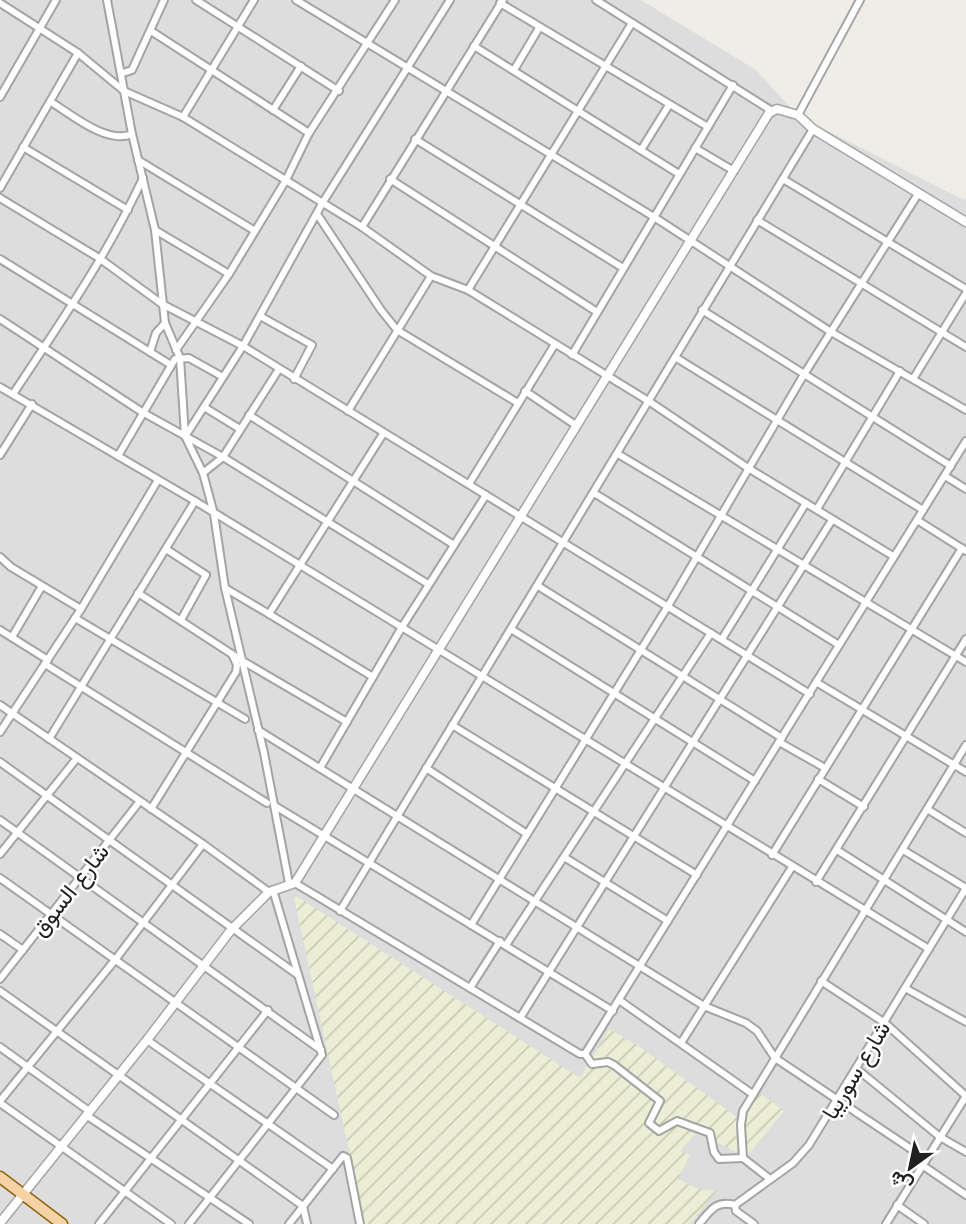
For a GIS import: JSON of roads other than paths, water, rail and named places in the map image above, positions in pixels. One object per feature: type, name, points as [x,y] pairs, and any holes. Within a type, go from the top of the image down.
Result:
[{"type":"main road","points":[[0,1177],[62,1224]]},
{"type":"street","points":[[0,97],[56,0]]},
{"type":"street","points":[[107,0],[123,73],[132,134],[155,230],[165,323],[180,358],[185,436],[202,473],[214,514],[225,588],[292,883],[580,1054],[585,1054],[592,1064],[611,1063],[658,1099],[660,1106],[649,1123],[659,1131],[672,1122],[683,1122],[710,1133],[714,1152],[719,1158],[743,1158],[770,1179]]},
{"type":"street","points":[[123,73],[132,70],[164,0]]},
{"type":"street","points":[[196,0],[339,90]]},
{"type":"street","points":[[183,117],[254,0]]},
{"type":"street","points":[[296,0],[654,217],[831,332],[966,410]]},
{"type":"street","points":[[176,350],[229,274],[286,180],[309,133],[395,0]]},
{"type":"street","points":[[185,436],[243,346],[323,202],[410,69],[450,0]]},
{"type":"street","points":[[596,0],[772,111],[798,116],[813,129],[966,222]]},
{"type":"street","points":[[798,116],[860,0]]},
{"type":"street","points":[[1,2],[78,53],[124,91],[183,117],[362,226],[431,276],[468,290],[650,402],[748,468],[893,556]]},
{"type":"street","points":[[362,226],[502,2],[539,28],[708,127]]},
{"type":"street","points":[[468,290],[632,23]]},
{"type":"street","points":[[514,71],[539,28]]},
{"type":"street","points":[[151,31],[213,68],[309,133]]},
{"type":"street","points":[[474,46],[680,174]]},
{"type":"street","points":[[0,188],[78,53]]},
{"type":"street","points":[[273,110],[301,66]]},
{"type":"street","points":[[572,355],[733,85]]},
{"type":"street","points":[[51,102],[98,130],[119,136],[132,134]]},
{"type":"street","points":[[641,150],[669,105]]},
{"type":"street","points":[[0,1223],[148,1040],[231,930],[271,891],[292,883],[326,835],[690,240],[772,111]]},
{"type":"street","points":[[340,911],[813,129]]},
{"type":"street","points":[[415,139],[623,268]]},
{"type":"street","points":[[23,147],[128,211]]},
{"type":"street","points":[[695,148],[734,171]]},
{"type":"street","points":[[138,160],[255,232]]},
{"type":"street","points":[[13,394],[128,211],[143,178]]},
{"type":"street","points":[[783,178],[966,291],[914,379]]},
{"type":"street","points":[[390,179],[597,312]]},
{"type":"street","points":[[471,925],[668,607],[803,376],[918,194]]},
{"type":"street","points":[[0,198],[99,258],[162,304],[243,346],[810,694]]},
{"type":"street","points":[[317,214],[397,330],[518,402]]},
{"type":"street","points":[[757,220],[861,286],[966,347]]},
{"type":"street","points":[[155,230],[229,274]]},
{"type":"street","points":[[0,259],[171,365]]},
{"type":"street","points":[[348,411],[431,276]]},
{"type":"street","points":[[702,310],[803,376],[951,466]]},
{"type":"street","points":[[260,316],[312,345],[294,379]]},
{"type":"street","points":[[0,318],[142,412],[222,457],[428,584]]},
{"type":"street","points":[[150,352],[156,333],[165,323]]},
{"type":"street","points":[[469,484],[555,344]]},
{"type":"street","points":[[675,357],[923,510]]},
{"type":"street","points":[[180,358],[203,364],[223,377]]},
{"type":"street","points":[[118,456],[171,365],[180,358]]},
{"type":"street","points":[[202,473],[222,457],[279,369]]},
{"type":"street","points":[[817,509],[900,371]]},
{"type":"street","points":[[0,387],[195,501],[929,950]]},
{"type":"street","points":[[525,391],[577,426]]},
{"type":"street","points":[[0,454],[32,404]]},
{"type":"street","points":[[204,407],[240,429]]},
{"type":"street","points":[[249,415],[454,545]]},
{"type":"street","points":[[269,614],[383,433]]},
{"type":"street","points":[[585,1054],[893,556],[951,466],[963,452],[966,441]]},
{"type":"street","points":[[618,454],[911,626],[966,662]]},
{"type":"street","points":[[945,476],[966,489]]},
{"type":"street","points":[[0,732],[75,618],[158,480]]},
{"type":"street","points":[[594,493],[839,645]]},
{"type":"street","points":[[320,768],[428,584],[486,495]]},
{"type":"street","points":[[49,739],[195,501]]},
{"type":"street","points":[[722,639],[806,503]]},
{"type":"street","points":[[520,1018],[579,928],[832,520]]},
{"type":"street","points":[[772,855],[911,626],[964,550],[917,520]]},
{"type":"street","points":[[166,549],[205,575],[181,620]]},
{"type":"street","points":[[0,557],[10,567],[81,608]]},
{"type":"street","points":[[12,638],[42,586]]},
{"type":"street","points":[[537,586],[825,768]]},
{"type":"street","points":[[225,588],[373,677]]},
{"type":"street","points":[[138,593],[241,660],[348,722]]},
{"type":"street","points":[[75,618],[245,719]]},
{"type":"street","points":[[512,629],[755,781]]},
{"type":"street","points":[[0,630],[81,687],[267,803]]},
{"type":"street","points":[[470,989],[535,901],[711,633]]},
{"type":"street","points":[[816,882],[966,639]]},
{"type":"street","points":[[151,809],[237,668],[231,651]]},
{"type":"street","points":[[816,681],[966,772]]},
{"type":"street","points":[[0,705],[271,891],[321,1050],[321,1059],[189,1224]]},
{"type":"street","points":[[452,725],[697,875]]},
{"type":"street","points":[[258,730],[704,1006],[746,1023],[757,1031],[775,1058],[838,1100],[966,1195]]},
{"type":"street","points":[[743,1158],[741,1119],[751,1093],[966,746]]},
{"type":"street","points":[[0,854],[77,758]]},
{"type":"street","points":[[0,762],[172,888],[298,975]]},
{"type":"street","points":[[426,768],[527,834]]},
{"type":"street","points":[[818,779],[864,807]]},
{"type":"street","name":"شارع السوق","points":[[0,979],[140,801]]},
{"type":"street","points":[[275,806],[370,861],[613,1011]]},
{"type":"street","points":[[927,809],[966,832]]},
{"type":"street","points":[[0,820],[321,1050]]},
{"type":"street","points":[[171,1224],[0,1102],[172,888],[204,844]]},
{"type":"street","points":[[837,850],[966,932]]},
{"type":"street","points":[[902,850],[966,888]]},
{"type":"street","points":[[564,857],[668,921]]},
{"type":"street","points":[[681,1043],[792,867]]},
{"type":"street","points":[[0,878],[334,1115]]},
{"type":"street","name":"شارع سوريبا","points":[[699,1224],[715,1205],[735,1205],[803,1153],[966,888]]},
{"type":"street","points":[[0,934],[23,950]]},
{"type":"street","points":[[821,981],[885,1023],[966,1096],[886,1224]]},
{"type":"street","points":[[905,988],[966,1023]]},
{"type":"street","points":[[0,991],[303,1206],[306,1224]]},
{"type":"street","points":[[619,1000],[751,1093]]},
{"type":"street","points":[[99,1224],[268,1010]]},
{"type":"street","points":[[148,1040],[333,1170]]},
{"type":"street","points":[[0,1047],[150,1158],[249,1224]]},
{"type":"street","points":[[857,1069],[940,1137],[966,1152]]},
{"type":"street","points":[[289,1224],[343,1156],[347,1158],[360,1224]]},
{"type":"street","points":[[735,1205],[736,1211],[754,1224]]},
{"type":"street","points":[[897,1205],[924,1224]]}]
